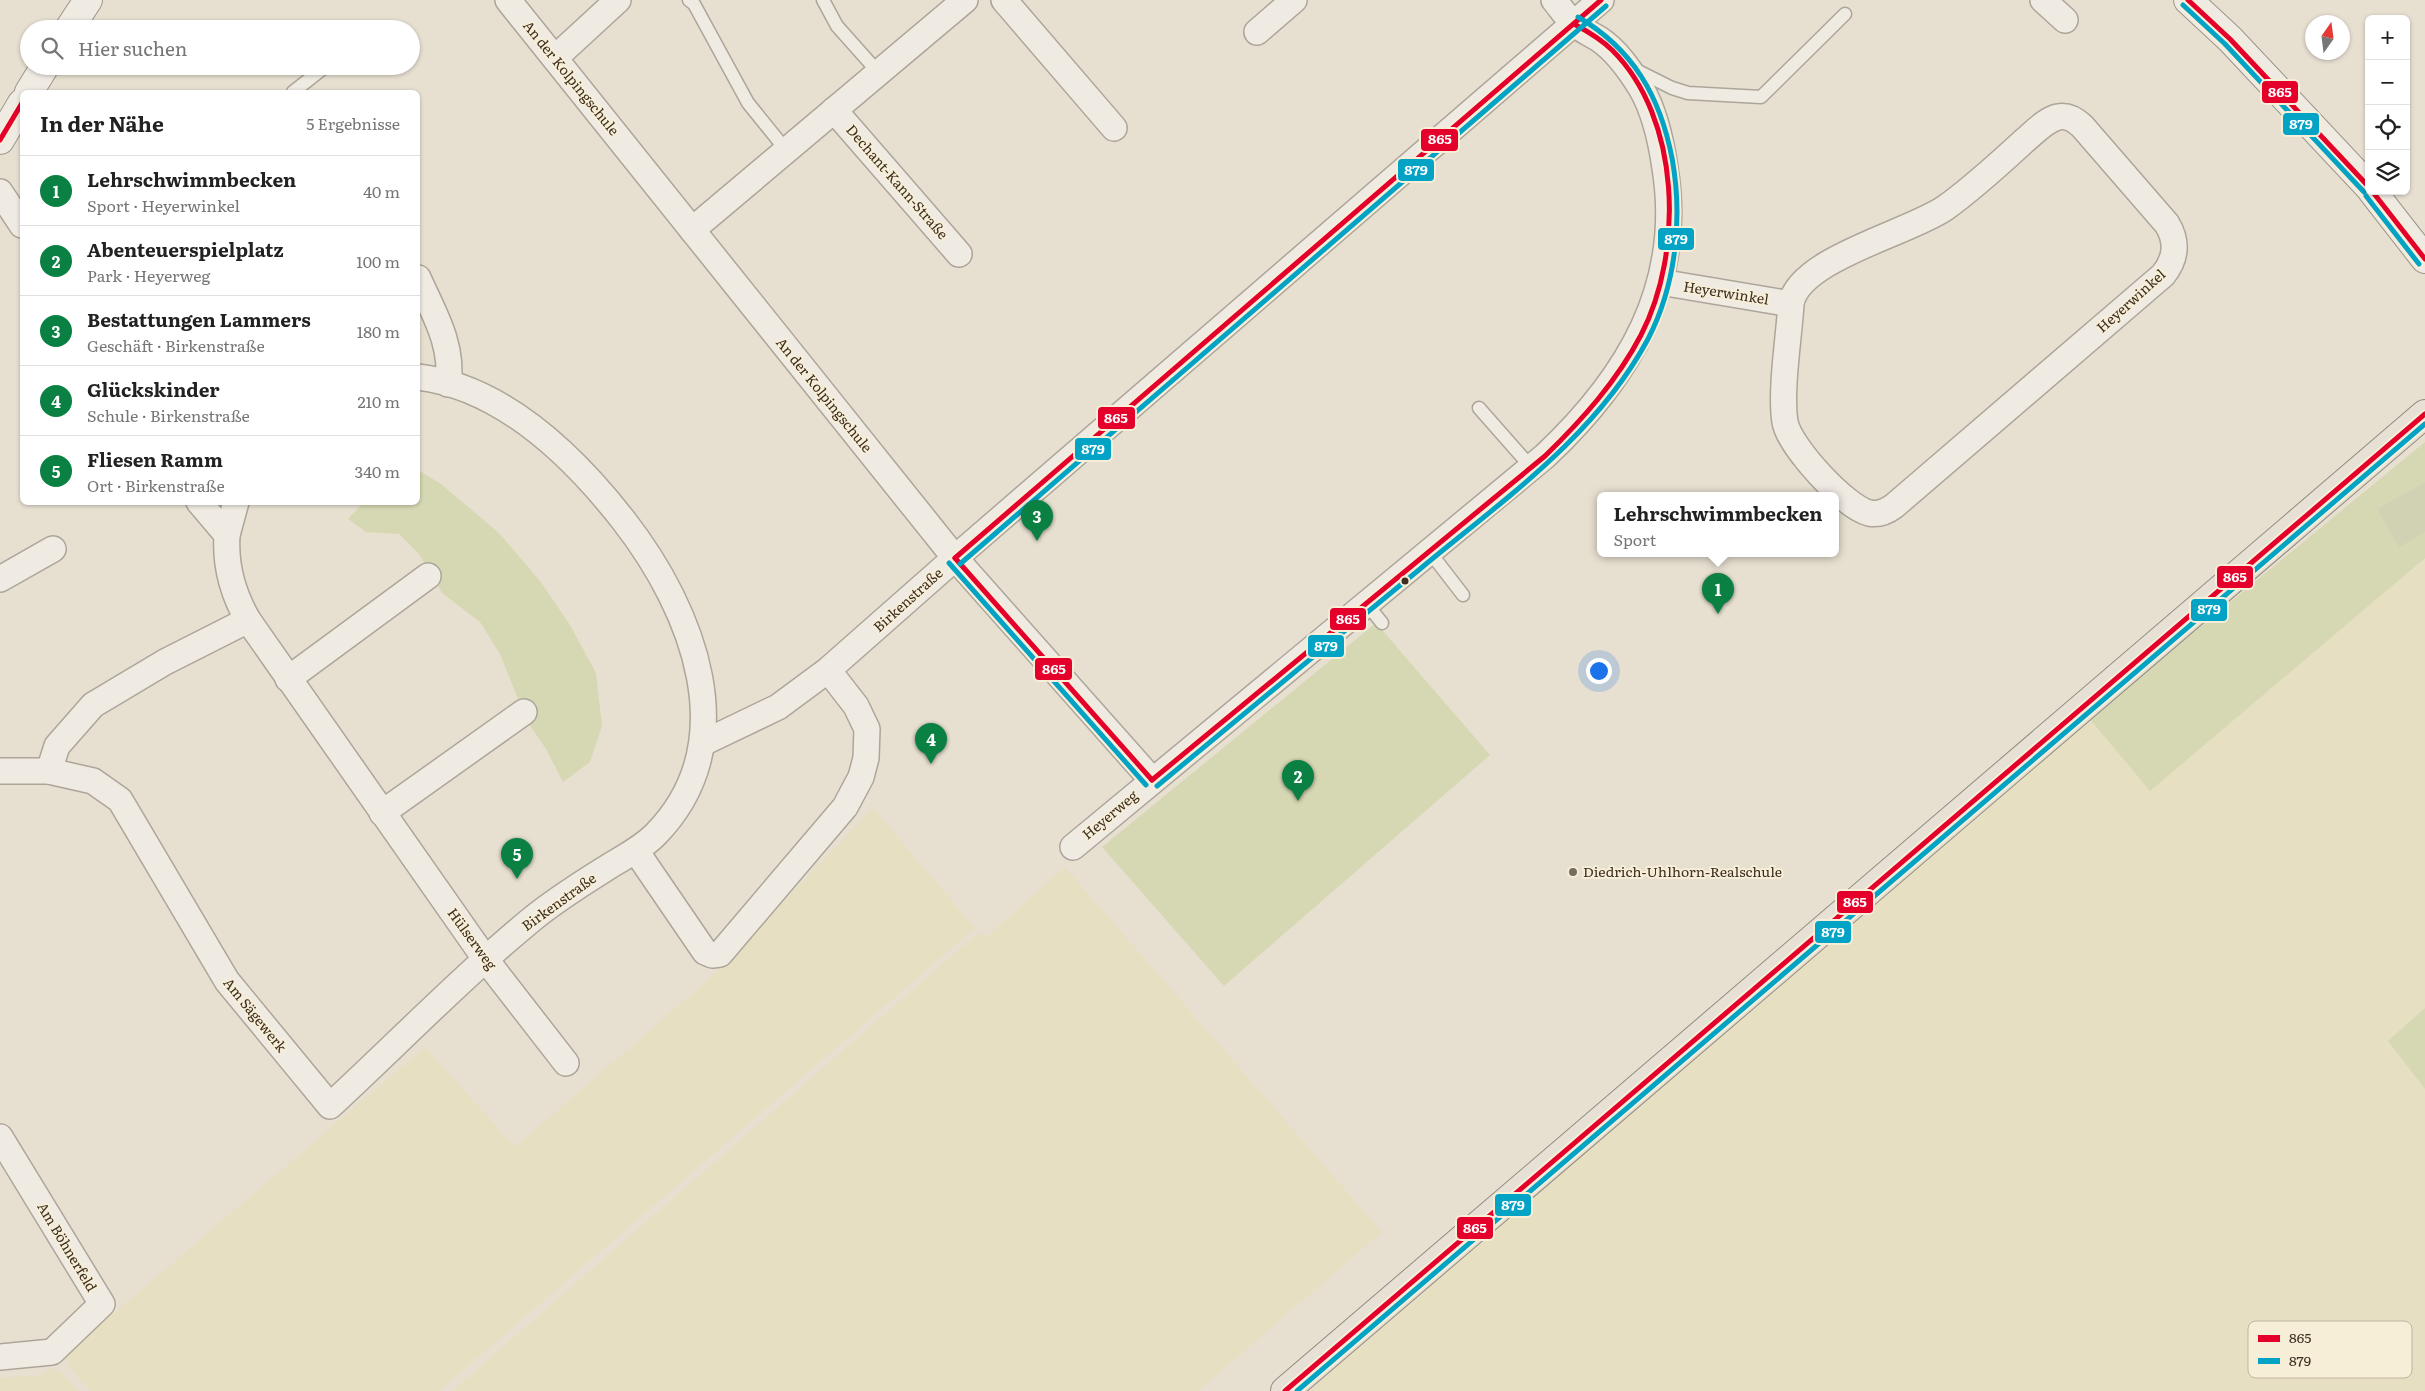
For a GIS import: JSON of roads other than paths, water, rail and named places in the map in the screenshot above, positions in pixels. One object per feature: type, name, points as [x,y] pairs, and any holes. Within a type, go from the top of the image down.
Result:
[{"type":"main road","points":[[75,20],[88,0]]},
{"type":"main road","points":[[2188,0],[2230,39],[2365,183]]},
{"type":"main road","points":[[30,90],[39,75]]},
{"type":"main road","points":[[1,136],[20,107]]},
{"type":"main road","points":[[2375,195],[2425,259]]},
{"type":"main road","points":[[1285,1391],[2425,414]]},
{"type":"street","name":"An der Kolpingschule","points":[[508,0],[955,558],[1152,780]]},
{"type":"street","points":[[555,58],[618,0]]},
{"type":"street","points":[[692,230],[965,0]]},
{"type":"street","points":[[1004,0],[1114,128]]},
{"type":"street","points":[[1257,32],[1294,0]]},
{"type":"street","name":"Heyerweg","points":[[1073,847],[1531,467],[1573,429],[1611,382],[1645,326],[1660,282],[1669,216],[1665,166],[1658,129],[1648,101],[1624,64],[1601,40],[1574,24],[1554,0]]},
{"type":"street","name":"Birkenstraße","points":[[486,960],[550,904],[636,850],[655,835],[683,796],[695,771],[703,743],[770,712],[828,670],[1601,0]]},
{"type":"street","points":[[2043,0],[2065,20]]},
{"type":"street","name":"Dechant-Kann-Straße","points":[[834,110],[959,254]]},
{"type":"street","name":"Heyerwinkel","points":[[1838,492],[1796,446],[1788,434],[1784,410],[1791,304],[1800,284],[1818,268],[1936,214],[1958,198],[2043,126],[2060,117],[2071,118],[2082,126],[2167,224],[2174,237],[2173,258],[2163,275],[1894,506],[1879,513],[1860,510],[1839,493]]},
{"type":"street","points":[[0,192],[20,222]]},
{"type":"street","name":"Heyerwinkel","points":[[1660,282],[1791,304]]},
{"type":"street","points":[[420,283],[447,345],[450,364],[448,384]]},
{"type":"street","points":[[420,377],[448,384],[475,394],[512,414],[553,444],[600,492],[641,545],[674,600],[690,641],[704,703],[703,743]]},
{"type":"street","points":[[202,505],[227,535]]},
{"type":"street","name":"Hülserweg","points":[[235,505],[227,535],[227,555],[232,582],[248,620],[486,960],[566,1063]]},
{"type":"street","points":[[0,579],[53,549]]},
{"type":"street","points":[[288,679],[428,576]]},
{"type":"street","points":[[49,771],[57,746],[93,705],[165,662],[248,620]]},
{"type":"street","points":[[636,850],[705,952],[715,955],[720,954],[844,807],[857,786],[866,758],[867,729],[856,706],[828,670]]},
{"type":"street","points":[[382,813],[524,712]]},
{"type":"street","name":"Am Sägewerk","points":[[0,771],[49,771],[93,781],[120,800],[227,982],[330,1106],[486,960]]},
{"type":"street","name":"Am Böhnerfeld","points":[[0,1137],[102,1304],[52,1352],[0,1357]]},
{"type":"lane","points":[[689,0],[694,4],[748,103],[786,150]]},
{"type":"lane","points":[[823,0],[837,26],[878,72]]},
{"type":"lane","points":[[1624,64],[1672,88],[1688,93],[1761,97],[1845,14]]},
{"type":"lane","points":[[296,90],[315,75]]},
{"type":"lane","points":[[1479,408],[1531,467]]},
{"type":"lane","points":[[1429,551],[1463,595]]},
{"type":"lane","points":[[1366,603],[1382,623]]},
{"type":"place","name":"Bestattungen Lammers","points":[[1037,541]]},
{"type":"place","name":"Lehrschwimmbecken","points":[[1718,614]]},
{"type":"place","name":"Glückskinder","points":[[931,764]]},
{"type":"place","name":"Abenteuerspielplatz","points":[[1298,801]]},
{"type":"place","name":"Diedrich-Uhlhorn-Realschule","points":[[1573,872]]},
{"type":"place","name":"Fliesen Ramm","points":[[517,879]]}]
